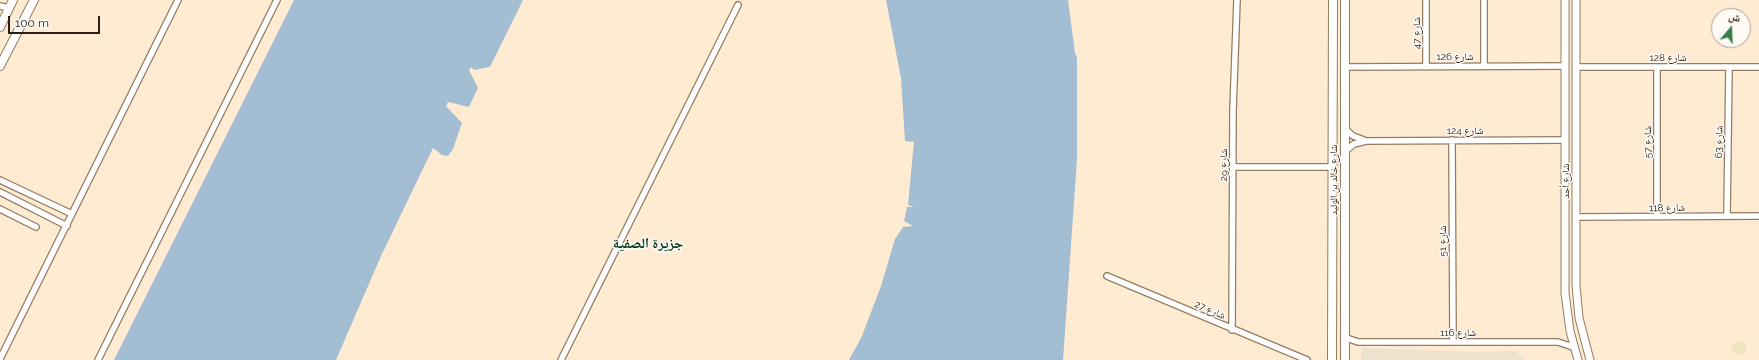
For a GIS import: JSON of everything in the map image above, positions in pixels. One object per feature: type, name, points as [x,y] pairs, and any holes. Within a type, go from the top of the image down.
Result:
[{"type":"main road","points":[[0,27],[14,0]]},
{"type":"main road","points":[[0,66],[34,0]]},
{"type":"main road","name":"شارع خالد بن الوليد","points":[[1332,360],[1333,0]]},
{"type":"main road","name":"شارع خالد بن الوليد","points":[[1345,0],[1345,360]]},
{"type":"street","points":[[0,359],[178,0]]},
{"type":"street","points":[[98,360],[277,0]]},
{"type":"street","name":"شارع 29","points":[[1232,330],[1233,97],[1237,0]]},
{"type":"street","name":"شارع 47","points":[[1426,0],[1426,67]]},
{"type":"street","points":[[1484,0],[1484,66]]},
{"type":"street","name":"شارع أحد","points":[[1565,0],[1565,293],[1570,332],[1573,347],[1578,360]]},
{"type":"street","name":"شارع أحد","points":[[1576,0],[1577,307],[1582,333],[1590,360]]},
{"type":"street","points":[[561,360],[738,5]]},
{"type":"street","points":[[0,6],[9,8]]},
{"type":"street","points":[[1565,56],[1572,60],[1576,56]]},
{"type":"street","name":"شارع 126","points":[[1344,67],[1565,66]]},
{"type":"street","name":"شارع 128","points":[[1576,67],[1759,67]]},
{"type":"street","name":"شارع 57","points":[[1657,67],[1657,217]]},
{"type":"street","name":"شارع 63","points":[[1727,216],[1729,67]]},
{"type":"street","points":[[1344,127],[1354,136],[1366,141]]},
{"type":"street","name":"شارع 51","points":[[1452,140],[1453,342]]},
{"type":"street","name":"شارع 124","points":[[1344,152],[1354,144],[1366,141],[1565,140]]},
{"type":"street","points":[[1233,167],[1332,167]]},
{"type":"street","points":[[0,180],[72,214]]},
{"type":"street","points":[[0,192],[67,226]]},
{"type":"street","points":[[0,209],[36,227]]},
{"type":"street","name":"شارع 118","points":[[1576,218],[1759,216]]},
{"type":"street","points":[[1565,238],[1576,238]]},
{"type":"street","name":"شارع 27","points":[[1107,276],[1232,330],[1307,360]]},
{"type":"street","points":[[1558,342],[1570,332]]},
{"type":"street","name":"شارع 116","points":[[1344,337],[1358,342],[1558,342],[1573,347]]},
{"type":"street","name":"شارع 116","points":[[1344,350],[1358,342]]},
{"type":"shaded area","points":[[1362,348],[1473,352],[1516,351],[1524,360],[1361,360]]},
{"type":"sand","points":[[1736,341],[1742,341],[1746,345],[1746,351],[1742,355],[1736,355],[1732,351],[1732,345]]},
{"type":"water","points":[[294,0],[523,0],[490,67],[474,70],[471,67],[469,70],[478,88],[469,107],[448,102],[446,106],[462,123],[453,149],[448,156],[442,155],[433,148],[381,256],[336,360],[114,360]]},
{"type":"water","points":[[886,0],[1068,0],[1075,53],[1077,58],[1077,159],[1063,360],[849,360],[862,336],[881,286],[895,239],[903,227],[913,226],[904,221],[907,207],[914,207],[908,205],[914,142],[905,141],[901,78]]},
{"type":"district","name":"جزيرة الصفية","points":[[648,244]]}]
